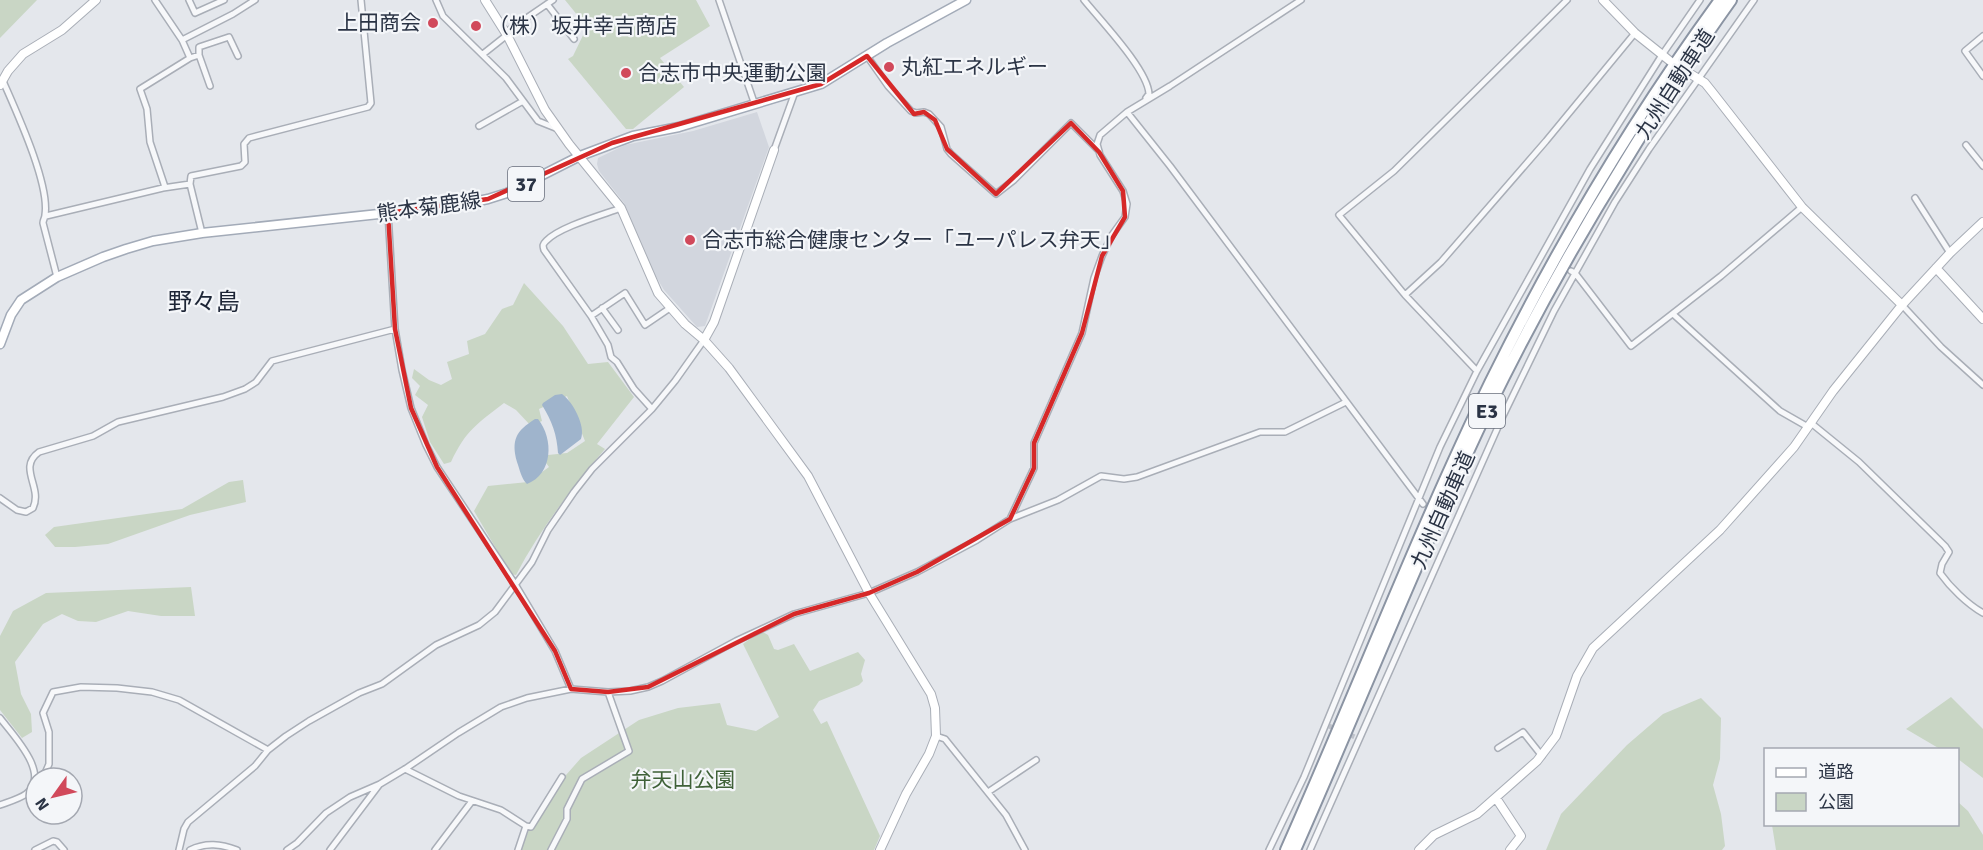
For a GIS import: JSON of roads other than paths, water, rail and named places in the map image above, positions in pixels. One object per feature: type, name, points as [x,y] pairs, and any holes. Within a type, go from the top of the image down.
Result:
[{"type":"highway","name":"九州自動車道","points":[[1286,850],[1443,484],[1513,338],[1591,196],[1720,0]]},
{"type":"highway","name":"九州自動車道","points":[[1295,850],[1438,518],[1489,408],[1539,309],[1576,241],[1638,140],[1731,0]]},
{"type":"main road","name":"熊本菊鹿線","points":[[0,344],[10,315],[21,300],[57,277],[126,249],[153,241],[202,232],[453,206],[488,199],[507,193],[580,156],[633,136],[680,127],[821,84],[966,0]]},
{"type":"street","points":[[57,277],[43,223],[44,189],[18,114],[2,83],[8,71],[23,54],[62,30],[96,0]]},
{"type":"street","points":[[155,0],[182,40],[190,58]]},
{"type":"street","points":[[189,0],[195,14],[224,0]]},
{"type":"street","points":[[202,232],[190,184],[191,176],[241,166],[245,162],[244,144],[249,138],[368,106],[371,103],[361,0]]},
{"type":"street","points":[[436,0],[444,16],[506,78],[538,121],[558,129]]},
{"type":"street","points":[[485,0],[507,35],[535,91],[558,129],[621,208],[658,293],[669,308],[704,340],[729,368],[808,476],[869,593],[931,694],[935,708],[936,736],[880,850]]},
{"type":"street","points":[[483,54],[507,35],[509,30],[553,0]]},
{"type":"street","points":[[719,0],[755,105]]},
{"type":"street","points":[[1084,0],[1140,70],[1149,86],[1149,94],[1145,99]]},
{"type":"street","points":[[1099,152],[1097,144],[1100,135],[1127,112],[1300,0]]},
{"type":"street","points":[[1477,371],[1405,295],[1339,215],[1394,171],[1567,0]]},
{"type":"street","points":[[1603,0],[1635,33],[1670,61]]},
{"type":"street","points":[[1269,850],[1327,726],[1421,502],[1440,447],[1477,371],[1590,169],[1662,55],[1700,0]]},
{"type":"street","points":[[1311,850],[1357,738],[1448,537],[1502,418],[1573,272],[1615,202],[1754,0]]},
{"type":"street","points":[[182,40],[233,14],[251,1]]},
{"type":"street","points":[[547,4],[574,39]]},
{"type":"street","points":[[1405,295],[1441,262],[1546,141],[1635,33]]},
{"type":"street","points":[[1983,36],[1965,51],[1983,76]]},
{"type":"street","points":[[210,86],[198,55],[199,47],[230,37],[238,56]]},
{"type":"street","points":[[165,188],[150,142],[147,109],[140,89],[198,55]]},
{"type":"street","points":[[867,56],[888,86],[912,111],[924,112],[935,120],[941,127],[951,154],[996,194],[1014,180],[1071,123],[1099,152],[1123,191],[1127,204],[1125,217],[1112,235],[1102,256],[1094,278],[1082,333],[1034,443],[1034,468],[1010,519]]},
{"type":"street","points":[[1689,73],[1713,93],[1802,207],[1902,305],[1941,347],[1983,385]]},
{"type":"street","points":[[178,850],[188,822],[255,766],[268,750],[309,721],[359,693],[382,684],[436,645],[479,625],[495,612],[532,562],[548,530],[586,476],[652,409],[704,340],[714,322],[795,92]]},
{"type":"street","points":[[479,126],[523,101]]},
{"type":"street","points":[[1127,112],[1170,166],[1421,502]]},
{"type":"street","points":[[1966,145],[1983,166]]},
{"type":"street","points":[[45,216],[190,184]]},
{"type":"street","points":[[1915,198],[1950,253]]},
{"type":"street","points":[[1573,272],[1631,346],[1721,276],[1802,207]]},
{"type":"street","points":[[621,208],[577,224],[555,235],[543,246],[591,316],[608,345],[611,357],[652,409]]},
{"type":"street","points":[[388,213],[395,329],[411,408],[438,467],[515,584],[555,651],[571,689]]},
{"type":"street","points":[[1419,850],[1434,835],[1467,820],[1496,798],[1542,756],[1556,736],[1578,676],[1593,648],[1720,530],[1794,447],[1833,391],[1902,305],[1950,253],[1983,222]]},
{"type":"street","points":[[1936,268],[1983,319]]},
{"type":"street","points":[[591,316],[625,292],[645,325],[669,308]]},
{"type":"street","points":[[603,308],[618,330]]},
{"type":"street","points":[[1673,315],[1780,411],[1810,425],[1859,462],[1940,540],[1949,552],[1940,573],[1983,613]]},
{"type":"street","points":[[0,498],[17,510],[26,512],[33,508],[36,496],[30,464],[31,458],[39,452],[93,436],[118,422],[223,397],[245,389],[256,382],[272,360],[395,329]]},
{"type":"street","points":[[287,850],[297,843],[326,813],[350,797],[380,784],[405,769],[501,707],[527,698],[571,689],[609,692],[648,687],[794,614],[869,593],[938,561],[978,540],[1010,519],[1058,500],[1101,477],[1114,476],[1124,479],[1137,477],[1227,442],[1260,432],[1285,432],[1346,402]]},
{"type":"street","points":[[1444,532],[1448,537]]},
{"type":"street","points":[[48,766],[49,732],[43,714],[44,709],[53,692],[81,687],[152,692],[179,700],[268,750]]},
{"type":"street","points":[[551,850],[567,819],[567,809],[582,779],[629,751],[609,692]]},
{"type":"street","points":[[0,718],[33,766]]},
{"type":"street","points":[[1498,748],[1522,732],[1542,756]]},
{"type":"street","points":[[936,736],[945,739],[1006,815],[1025,850]]},
{"type":"street","points":[[988,792],[1036,760]]},
{"type":"street","points":[[405,769],[459,796],[501,810],[531,827],[562,777]]},
{"type":"street","points":[[330,850],[380,784]]},
{"type":"street","points":[[0,805],[24,793]]},
{"type":"street","points":[[1496,798],[1521,836],[1510,850]]},
{"type":"street","points":[[435,850],[472,801]]},
{"type":"street","points":[[518,850],[526,826]]},
{"type":"street","points":[[35,850],[53,841],[64,850]]},
{"type":"street","points":[[190,850],[211,843],[237,850]]},
{"type":"water","points":[[562,394],[578,415],[582,434],[581,439],[560,455],[553,428],[542,405],[555,395]]},
{"type":"water","points":[[538,419],[547,436],[548,455],[542,472],[527,484],[517,462],[515,442],[519,432]]},
{"type":"tunnel","points":[[1436,521],[1444,532]]},
{"type":"tunnel","points":[[1329,726],[1355,737]]},
{"type":"place","name":"上田商会","points":[[433,23]]},
{"type":"place","name":"（株）坂井幸吉商店","points":[[476,26]]},
{"type":"place","name":"丸紅エネルギー","points":[[889,67]]},
{"type":"place","name":"合志市中央運動公園","points":[[626,73]]},
{"type":"place","name":"合志市総合健康センター「ユーパレス弁天」","points":[[690,240]]},
{"type":"district","name":"野々島","points":[[204,302]]},
{"type":"park label","name":"弁天山公園","points":[[683,780]]}]
